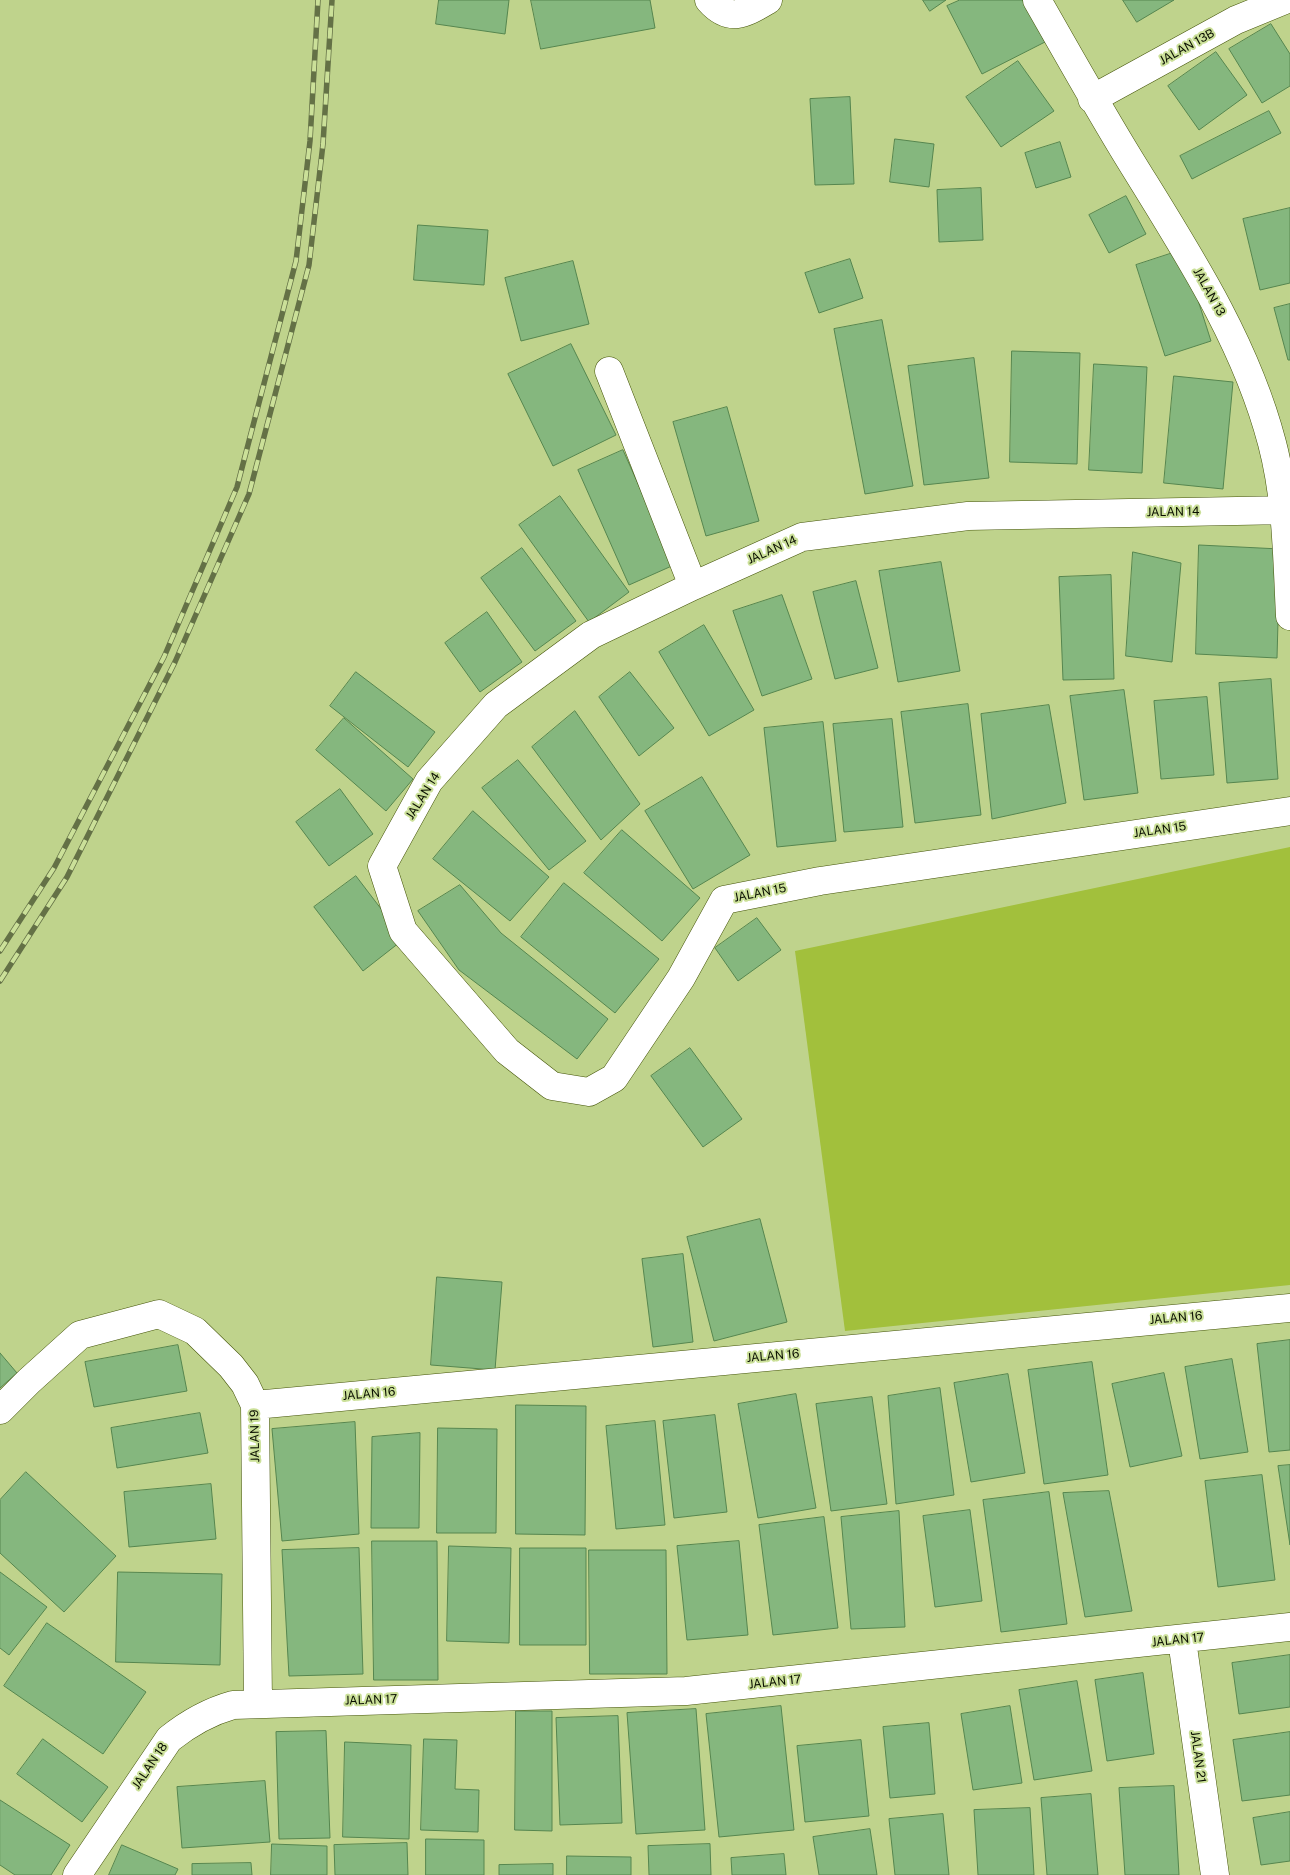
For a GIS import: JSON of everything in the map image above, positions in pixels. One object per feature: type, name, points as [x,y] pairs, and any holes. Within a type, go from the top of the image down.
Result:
[{"type":"street","points":[[710,0],[726,14],[744,14],[768,0]]},
{"type":"street","name":"JALAN 13","points":[[1037,0],[1092,99],[1194,263],[1225,321],[1256,391],[1272,444],[1288,510],[1290,616]]},
{"type":"street","name":"JALAN 13B","points":[[1092,99],[1236,20],[1285,0]]},
{"type":"street","points":[[609,371],[693,586]]},
{"type":"street","name":"JALAN 14","points":[[382,866],[429,781],[496,705],[591,635],[802,537],[968,516],[1288,510]]},
{"type":"street","name":"JALAN 15","points":[[382,866],[403,930],[507,1052],[552,1086],[589,1092],[614,1078],[681,978],[724,900],[820,881],[1290,811]]},
{"type":"street","name":"JALAN 16","points":[[255,1405],[1290,1308]]},
{"type":"street","name":"JALAN 19","points":[[0,1410],[80,1336],[159,1314],[195,1331],[240,1378],[255,1405],[258,1704]]},
{"type":"street","name":"JALAN 17","points":[[258,1704],[686,1691],[1182,1640],[1290,1627]]},
{"type":"street","name":"JALAN 21","points":[[1182,1640],[1215,1875]]},
{"type":"street","name":"JALAN 18","points":[[76,1875],[169,1739],[188,1724],[210,1711],[233,1705],[258,1704]]},
{"type":"green space","points":[[1290,847],[1290,1285],[845,1331],[795,951]]},
{"type":"building","points":[[439,0],[509,0],[505,34],[436,24]]},
{"type":"building","points":[[531,0],[650,0],[655,28],[541,49]]},
{"type":"building","points":[[923,0],[946,0],[930,11]]},
{"type":"building","points":[[960,0],[1023,0],[1045,42],[982,74],[947,6]]},
{"type":"building","points":[[1123,0],[1174,0],[1137,22]]},
{"type":"building","points":[[1271,24],[1290,54],[1290,86],[1262,103],[1229,49]]},
{"type":"building","points":[[1216,52],[1247,95],[1199,130],[1168,86]]},
{"type":"building","points":[[1018,61],[1054,111],[1001,147],[966,97]]},
{"type":"building","points":[[850,97],[854,184],[815,185],[810,99]]},
{"type":"building","points":[[1269,111],[1281,133],[1192,179],[1180,156]]},
{"type":"building","points":[[895,139],[934,144],[929,187],[890,182]]},
{"type":"building","points":[[1060,142],[1071,177],[1036,188],[1025,153]]},
{"type":"building","points":[[981,188],[983,240],[939,242],[937,190]]},
{"type":"building","points":[[1126,196],[1146,234],[1109,253],[1089,215]]},
{"type":"building","points":[[1290,208],[1290,283],[1260,290],[1243,219]]},
{"type":"building","points":[[418,225],[488,230],[484,285],[414,280]]},
{"type":"building","points":[[1182,250],[1211,341],[1165,356],[1136,265]]},
{"type":"building","points":[[850,259],[863,298],[819,313],[805,273]]},
{"type":"building","points":[[573,261],[589,324],[521,341],[505,278]]},
{"type":"building","points":[[1290,304],[1290,360],[1288,360],[1274,308]]},
{"type":"building","points":[[882,320],[913,486],[865,494],[834,329]]},
{"type":"building","points":[[571,344],[616,435],[553,466],[508,374]]},
{"type":"building","points":[[1012,351],[1080,353],[1077,464],[1010,462]]},
{"type":"building","points":[[974,358],[989,478],[924,485],[908,366]]},
{"type":"building","points":[[1094,364],[1147,367],[1142,473],[1089,470]]},
{"type":"building","points":[[1174,376],[1233,382],[1223,489],[1164,483]]},
{"type":"building","points":[[727,407],[759,521],[706,536],[673,422]]},
{"type":"building","points":[[623,450],[674,565],[629,585],[578,470]]},
{"type":"building","points":[[560,496],[629,592],[589,622],[519,525]]},
{"type":"building","points":[[1199,545],[1280,549],[1277,658],[1196,654]]},
{"type":"building","points":[[522,548],[576,621],[535,651],[481,578]]},
{"type":"building","points":[[1133,552],[1181,563],[1172,662],[1126,656]]},
{"type":"building","points":[[941,562],[960,671],[898,682],[879,571]]},
{"type":"building","points":[[1111,575],[1114,679],[1063,680],[1059,577]]},
{"type":"building","points":[[856,581],[878,668],[835,679],[813,592]]},
{"type":"building","points":[[782,595],[812,679],[762,696],[733,611]]},
{"type":"building","points":[[487,612],[522,662],[480,692],[445,643]]},
{"type":"building","points":[[704,625],[754,710],[709,736],[659,652]]},
{"type":"building","points":[[356,672],[435,732],[408,767],[330,706]]},
{"type":"building","points":[[630,672],[674,728],[639,756],[599,697]]},
{"type":"building","points":[[1271,679],[1278,779],[1227,783],[1219,683]]},
{"type":"building","points":[[1124,690],[1138,793],[1084,800],[1070,696]]},
{"type":"building","points":[[1207,697],[1214,775],[1161,779],[1154,701]]},
{"type":"building","points":[[968,704],[981,815],[915,823],[901,712]]},
{"type":"building","points":[[1049,705],[1066,803],[992,819],[981,714]]},
{"type":"building","points":[[575,711],[640,804],[601,840],[532,747]]},
{"type":"building","points":[[344,718],[413,779],[386,811],[316,750]]},
{"type":"building","points":[[892,719],[903,827],[844,832],[833,724]]},
{"type":"building","points":[[823,722],[836,841],[777,847],[764,728]]},
{"type":"building","points":[[518,760],[586,841],[549,870],[482,788]]},
{"type":"building","points":[[702,777],[750,855],[693,889],[645,811]]},
{"type":"building","points":[[340,789],[373,834],[329,866],[296,822]]},
{"type":"building","points":[[473,811],[549,877],[510,921],[433,859]]},
{"type":"building","points":[[622,830],[700,898],[662,941],[584,873]]},
{"type":"building","points":[[356,876],[404,939],[363,971],[314,907]]},
{"type":"building","points":[[564,883],[659,959],[615,1013],[521,937]]},
{"type":"building","points":[[460,885],[501,933],[608,1019],[577,1059],[459,970],[418,911]]},
{"type":"building","points":[[757,918],[781,950],[738,981],[715,948]]},
{"type":"building","points":[[690,1048],[742,1119],[703,1147],[651,1076]]},
{"type":"building","points":[[760,1219],[787,1322],[714,1341],[687,1237]]},
{"type":"building","points":[[683,1254],[693,1342],[653,1347],[642,1259]]},
{"type":"building","points":[[437,1277],[502,1282],[495,1370],[431,1365]]},
{"type":"building","points":[[1290,1340],[1290,1450],[1269,1452],[1257,1344]]},
{"type":"building","points":[[178,1345],[187,1391],[94,1407],[85,1362]]},
{"type":"building","points":[[0,1353],[17,1373],[0,1388]]},
{"type":"building","points":[[1232,1359],[1248,1452],[1200,1459],[1185,1367]]},
{"type":"building","points":[[1092,1362],[1108,1475],[1044,1484],[1028,1370]]},
{"type":"building","points":[[1164,1373],[1182,1456],[1130,1467],[1112,1384]]},
{"type":"building","points":[[1008,1374],[1025,1473],[971,1482],[954,1383]]},
{"type":"building","points":[[940,1388],[954,1495],[896,1504],[888,1396]]},
{"type":"building","points":[[796,1394],[816,1508],[758,1518],[738,1404]]},
{"type":"building","points":[[872,1397],[887,1504],[831,1511],[816,1404]]},
{"type":"building","points":[[516,1405],[586,1406],[585,1535],[516,1534]]},
{"type":"building","points":[[200,1413],[208,1453],[117,1468],[111,1428]]},
{"type":"building","points":[[715,1415],[727,1512],[674,1518],[663,1421]]},
{"type":"building","points":[[655,1421],[665,1525],[616,1529],[606,1426]]},
{"type":"building","points":[[355,1422],[359,1534],[282,1541],[272,1429]]},
{"type":"building","points":[[438,1428],[497,1429],[496,1533],[437,1533]]},
{"type":"building","points":[[420,1433],[419,1528],[371,1528],[372,1437]]},
{"type":"building","points":[[1290,1465],[1290,1545],[1278,1466]]},
{"type":"building","points":[[26,1472],[116,1556],[64,1612],[0,1553],[0,1500]]},
{"type":"building","points":[[1262,1475],[1275,1580],[1218,1587],[1205,1481]]},
{"type":"building","points":[[211,1484],[216,1539],[129,1547],[124,1492]]},
{"type":"building","points":[[1109,1491],[1132,1611],[1085,1617],[1063,1493]]},
{"type":"building","points":[[1049,1492],[1067,1624],[1001,1632],[983,1500]]},
{"type":"building","points":[[970,1510],[982,1601],[935,1607],[923,1516]]},
{"type":"building","points":[[899,1511],[905,1627],[851,1629],[841,1517]]},
{"type":"building","points":[[824,1517],[838,1628],[773,1635],[759,1525]]},
{"type":"building","points":[[372,1541],[437,1541],[438,1680],[374,1680]]},
{"type":"building","points":[[739,1541],[748,1635],[687,1640],[677,1546]]},
{"type":"building","points":[[449,1546],[511,1548],[509,1643],[447,1641]]},
{"type":"building","points":[[359,1548],[363,1674],[289,1676],[282,1550]]},
{"type":"building","points":[[520,1548],[586,1548],[586,1645],[520,1645]]},
{"type":"building","points":[[589,1550],[666,1550],[667,1674],[590,1674]]},
{"type":"building","points":[[0,1572],[47,1607],[9,1655],[0,1648]]},
{"type":"building","points":[[118,1572],[222,1574],[220,1665],[116,1662]]},
{"type":"building","points":[[47,1623],[146,1692],[103,1754],[4,1686]]},
{"type":"building","points":[[1290,1655],[1290,1707],[1239,1714],[1232,1663]]},
{"type":"building","points":[[1143,1673],[1154,1754],[1107,1761],[1095,1680]]},
{"type":"building","points":[[1077,1681],[1092,1771],[1034,1780],[1019,1690]]},
{"type":"building","points":[[781,1706],[794,1830],[719,1837],[706,1714]]},
{"type":"building","points":[[1010,1706],[1022,1783],[973,1790],[961,1714]]},
{"type":"building","points":[[696,1709],[705,1830],[636,1834],[627,1713]]},
{"type":"building","points":[[516,1711],[552,1711],[552,1831],[515,1830]]},
{"type":"building","points":[[618,1716],[622,1823],[560,1825],[556,1718]]},
{"type":"building","points":[[929,1723],[935,1794],[890,1798],[883,1727]]},
{"type":"building","points":[[326,1731],[330,1838],[279,1839],[276,1732]]},
{"type":"building","points":[[1290,1732],[1290,1795],[1242,1801],[1233,1740]]},
{"type":"building","points":[[43,1739],[108,1787],[82,1822],[17,1774]]},
{"type":"building","points":[[424,1739],[457,1740],[455,1789],[479,1790],[478,1832],[421,1830]]},
{"type":"building","points":[[861,1740],[869,1816],[805,1822],[797,1746]]},
{"type":"building","points":[[345,1742],[411,1745],[409,1839],[343,1837]]},
{"type":"building","points":[[265,1781],[270,1842],[182,1848],[177,1787]]},
{"type":"building","points":[[1174,1786],[1179,1875],[1125,1875],[1119,1788]]},
{"type":"building","points":[[1091,1794],[1098,1875],[1047,1875],[1041,1798]]},
{"type":"building","points":[[0,1800],[70,1845],[51,1875],[15,1875],[0,1865]]},
{"type":"building","points":[[1030,1808],[1034,1875],[978,1875],[974,1810]]},
{"type":"building","points":[[1290,1812],[1290,1861],[1261,1865],[1253,1818]]},
{"type":"building","points":[[943,1814],[949,1875],[895,1875],[889,1819]]},
{"type":"building","points":[[870,1829],[877,1875],[819,1875],[813,1837]]},
{"type":"building","points":[[426,1839],[484,1840],[484,1875],[426,1875]]},
{"type":"building","points":[[407,1843],[408,1875],[335,1875],[334,1845]]},
{"type":"building","points":[[272,1844],[327,1846],[327,1875],[271,1875]]},
{"type":"building","points":[[710,1844],[711,1875],[649,1875],[648,1846]]},
{"type":"building","points":[[122,1845],[178,1869],[175,1875],[109,1875]]},
{"type":"building","points":[[784,1854],[786,1875],[732,1875],[731,1858]]},
{"type":"building","points":[[567,1856],[631,1857],[631,1875],[567,1875]]},
{"type":"building","points":[[251,1863],[252,1875],[192,1875],[192,1864]]},
{"type":"building","points":[[553,1864],[553,1875],[499,1875],[499,1865]]},
{"type":"railway","points":[[0,951],[54,868],[164,657],[237,487],[296,261],[310,141],[318,0]]},
{"type":"railway","points":[[0,981],[67,877],[175,662],[249,494],[309,265],[323,144],[332,0]]}]
